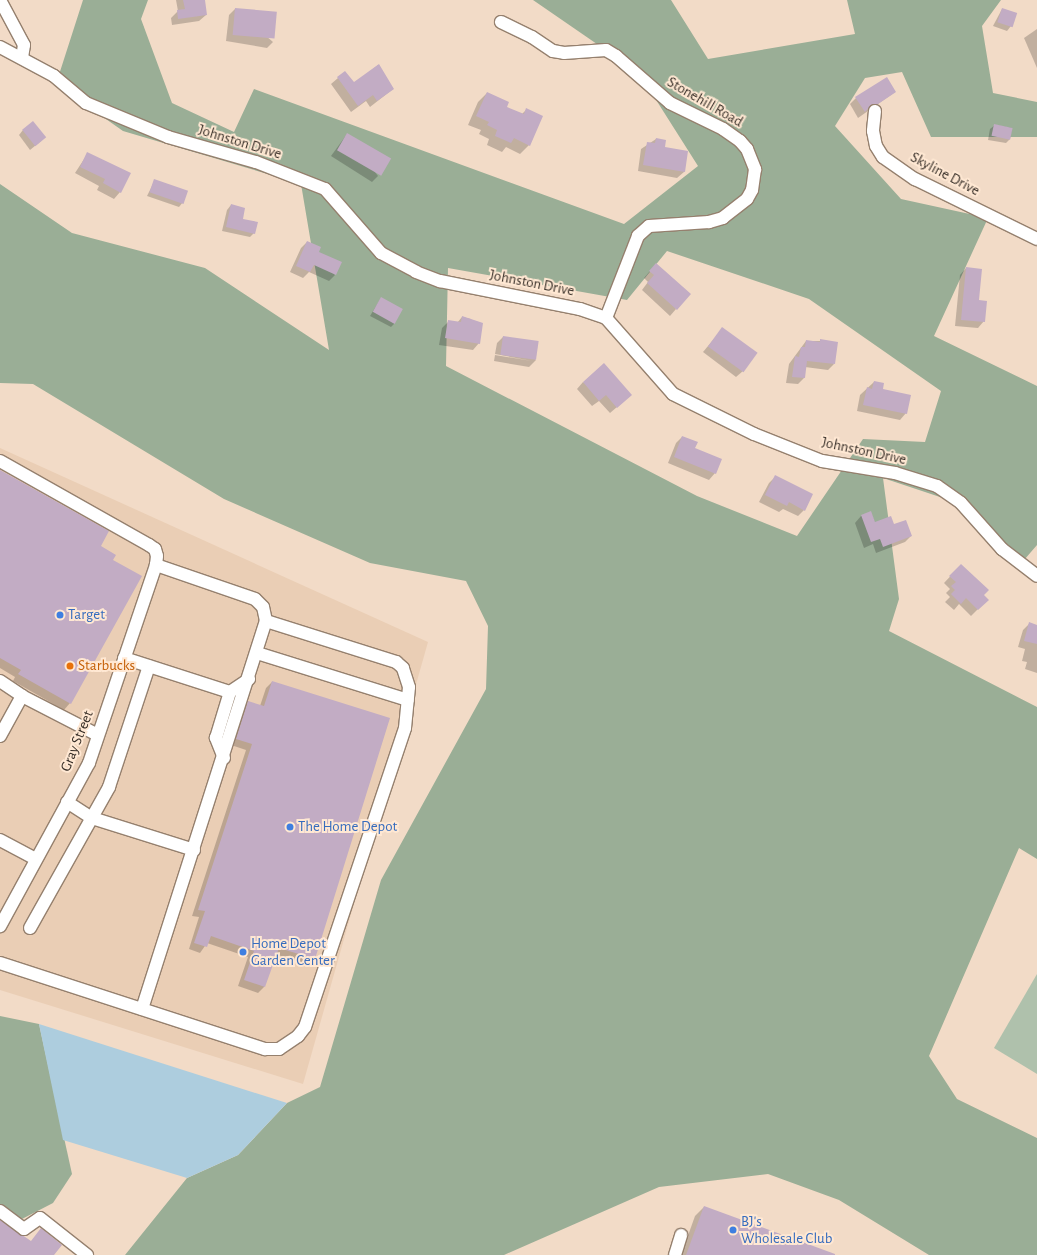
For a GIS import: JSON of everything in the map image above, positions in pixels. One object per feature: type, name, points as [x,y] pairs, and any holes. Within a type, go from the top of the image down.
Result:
[{"type":"street","points":[[0,0],[24,45],[22,58]]},
{"type":"street","name":"Stonehill Road","points":[[501,22],[532,37],[553,51],[564,53],[606,50],[616,56],[670,103],[723,129],[740,141],[747,149],[755,169],[752,190],[747,199],[723,218],[709,222],[649,226],[638,236],[606,318]]},
{"type":"street","name":"Johnston Drive","points":[[0,46],[54,76],[86,103],[168,137],[256,162],[325,189],[381,253],[416,272],[440,281],[580,309],[606,318],[673,394],[754,434],[822,461],[896,473],[937,486],[961,503],[1002,549],[1037,576]]},
{"type":"street","name":"Skyline Drive","points":[[875,111],[872,131],[876,146],[883,157],[915,179],[1037,239]]},
{"type":"street","points":[[0,461],[149,544],[155,549],[156,561],[255,599],[263,607],[266,621],[250,679],[142,1009]]},
{"type":"street","name":"Gray Street","points":[[0,926],[35,859],[89,763],[156,561]]},
{"type":"street","points":[[0,963],[265,1049],[279,1049],[298,1036],[305,1027],[405,728],[408,700],[408,678],[403,668],[396,662],[266,621]]},
{"type":"street","points":[[257,653],[408,700]]},
{"type":"street","points":[[124,658],[230,692]]},
{"type":"street","points":[[30,928],[109,787],[148,666]]},
{"type":"street","points":[[224,758],[216,738],[230,692],[250,679]]},
{"type":"street","points":[[0,681],[22,696],[98,735]]},
{"type":"street","points":[[0,736],[22,696]]},
{"type":"street","points":[[67,802],[92,818],[194,850]]},
{"type":"street","points":[[0,840],[35,859]]},
{"type":"street","points":[[0,1211],[24,1229],[40,1218],[86,1255]]},
{"type":"street","points":[[675,1255],[682,1236]]},
{"type":"shaded area","points":[[0,448],[428,642],[303,1084],[0,990]]},
{"type":"green space","points":[[83,0],[148,0],[141,19],[172,103],[234,132],[254,89],[624,224],[698,166],[639,73],[533,0],[671,0],[708,59],[855,34],[847,0],[1001,0],[982,26],[993,93],[1037,102],[1037,137],[931,137],[902,72],[865,78],[835,126],[901,199],[988,218],[934,336],[1037,386],[1037,545],[1018,567],[949,500],[883,478],[899,599],[889,631],[1037,707],[1037,859],[1019,848],[929,1056],[957,1099],[1037,1138],[1037,1255],[929,1255],[839,1200],[768,1174],[659,1187],[504,1255],[125,1255],[187,1178],[238,1155],[287,1103],[320,1087],[381,880],[486,689],[488,626],[466,581],[370,563],[224,499],[33,384],[0,383],[0,184],[72,233],[205,268],[329,350],[301,184],[123,131],[56,84]],"holes":[[[667,251],[809,299],[941,391],[925,442],[863,439],[797,536],[697,496],[446,366],[448,268],[627,300]]]},
{"type":"green space","points":[[1037,974],[1037,1074],[994,1048]]},
{"type":"green space","points":[[0,1016],[39,1024],[72,1174],[53,1203],[20,1220],[0,1205]]},
{"type":"water","points":[[39,1024],[287,1103],[238,1155],[187,1178],[63,1140]]},
{"type":"building","points":[[183,0],[205,0],[207,15],[178,19],[177,10],[185,9]]},
{"type":"building","points":[[235,8],[277,12],[274,39],[233,35]]},
{"type":"building","points":[[1002,8],[1017,13],[1013,27],[997,22]]},
{"type":"building","points":[[379,64],[394,89],[377,101],[373,95],[358,106],[337,77],[345,71],[354,82]]},
{"type":"building","points":[[887,77],[896,92],[878,104],[872,104],[865,112],[855,97]]},
{"type":"building","points":[[487,92],[509,102],[507,107],[524,114],[526,108],[543,116],[530,146],[514,138],[511,143],[495,136],[497,130],[487,125],[489,122],[476,116]]},
{"type":"building","points":[[33,121],[46,137],[35,146],[22,130]]},
{"type":"building","points":[[994,124],[1013,128],[1010,140],[992,136]]},
{"type":"building","points":[[347,133],[391,158],[381,176],[337,150]]},
{"type":"building","points":[[656,138],[666,140],[665,147],[688,151],[685,172],[643,165],[647,142],[655,143]]},
{"type":"building","points":[[87,152],[131,173],[121,193],[103,183],[105,179],[80,167]]},
{"type":"building","points":[[154,179],[188,191],[183,204],[149,192]]},
{"type":"building","points":[[231,204],[245,208],[243,219],[258,222],[255,234],[226,227]]},
{"type":"building","points":[[307,241],[321,247],[319,252],[342,262],[336,275],[314,265],[310,272],[296,266]]},
{"type":"building","points":[[656,263],[691,294],[677,310],[647,283],[654,275],[649,271]]},
{"type":"building","points":[[966,267],[982,269],[979,300],[987,301],[985,322],[961,320]]},
{"type":"building","points":[[381,297],[403,309],[395,324],[373,312]]},
{"type":"building","points":[[462,316],[483,323],[480,344],[445,338],[448,320],[461,322]]},
{"type":"building","points":[[722,327],[758,353],[743,372],[708,346]]},
{"type":"building","points":[[503,336],[539,341],[536,360],[500,355]]},
{"type":"building","points":[[820,339],[838,342],[835,364],[807,361],[805,378],[792,377],[795,356],[799,357],[801,347],[805,347],[806,340],[820,342]]},
{"type":"building","points":[[604,363],[632,395],[617,408],[606,395],[599,401],[583,382]]},
{"type":"building","points":[[874,381],[884,383],[883,389],[911,395],[907,414],[863,405],[867,387],[872,389]]},
{"type":"building","points":[[682,436],[698,442],[695,448],[722,459],[716,474],[674,457]]},
{"type":"building","name":"Target","points":[[0,470],[109,531],[101,546],[116,555],[113,560],[142,576],[71,704],[18,674],[21,670],[0,658]]},
{"type":"building","points":[[775,475],[813,494],[805,511],[789,502],[787,506],[765,495]]},
{"type":"building","points":[[871,511],[875,522],[891,516],[894,524],[906,520],[912,536],[883,547],[880,539],[871,542],[861,515]]},
{"type":"building","points":[[961,564],[989,590],[984,595],[989,600],[978,610],[966,598],[961,604],[951,594],[955,590],[951,586],[956,582],[949,576]]},
{"type":"building","points":[[1029,622],[1037,625],[1037,644],[1024,641]]},
{"type":"building","name":"The Home Depot","points":[[272,681],[390,718],[315,959],[279,948],[265,987],[244,980],[254,951],[211,936],[207,947],[194,943],[205,911],[198,910],[252,744],[236,739],[248,701],[264,706]]},
{"type":"building","name":"BJ's Wholesale Club","points":[[704,1206],[835,1254],[835,1255],[686,1255]]},
{"type":"building","points":[[0,1220],[31,1241],[41,1228],[62,1245],[54,1255],[0,1255]]},
{"type":"place","name":"Target","points":[[60,615]]},
{"type":"place","name":"Starbucks","points":[[70,666]]},
{"type":"place","name":"The Home Depot","points":[[290,827]]},
{"type":"place","name":"Home Depot Garden Center","points":[[243,952]]},
{"type":"place","name":"BJ's Wholesale Club","points":[[733,1230]]}]
